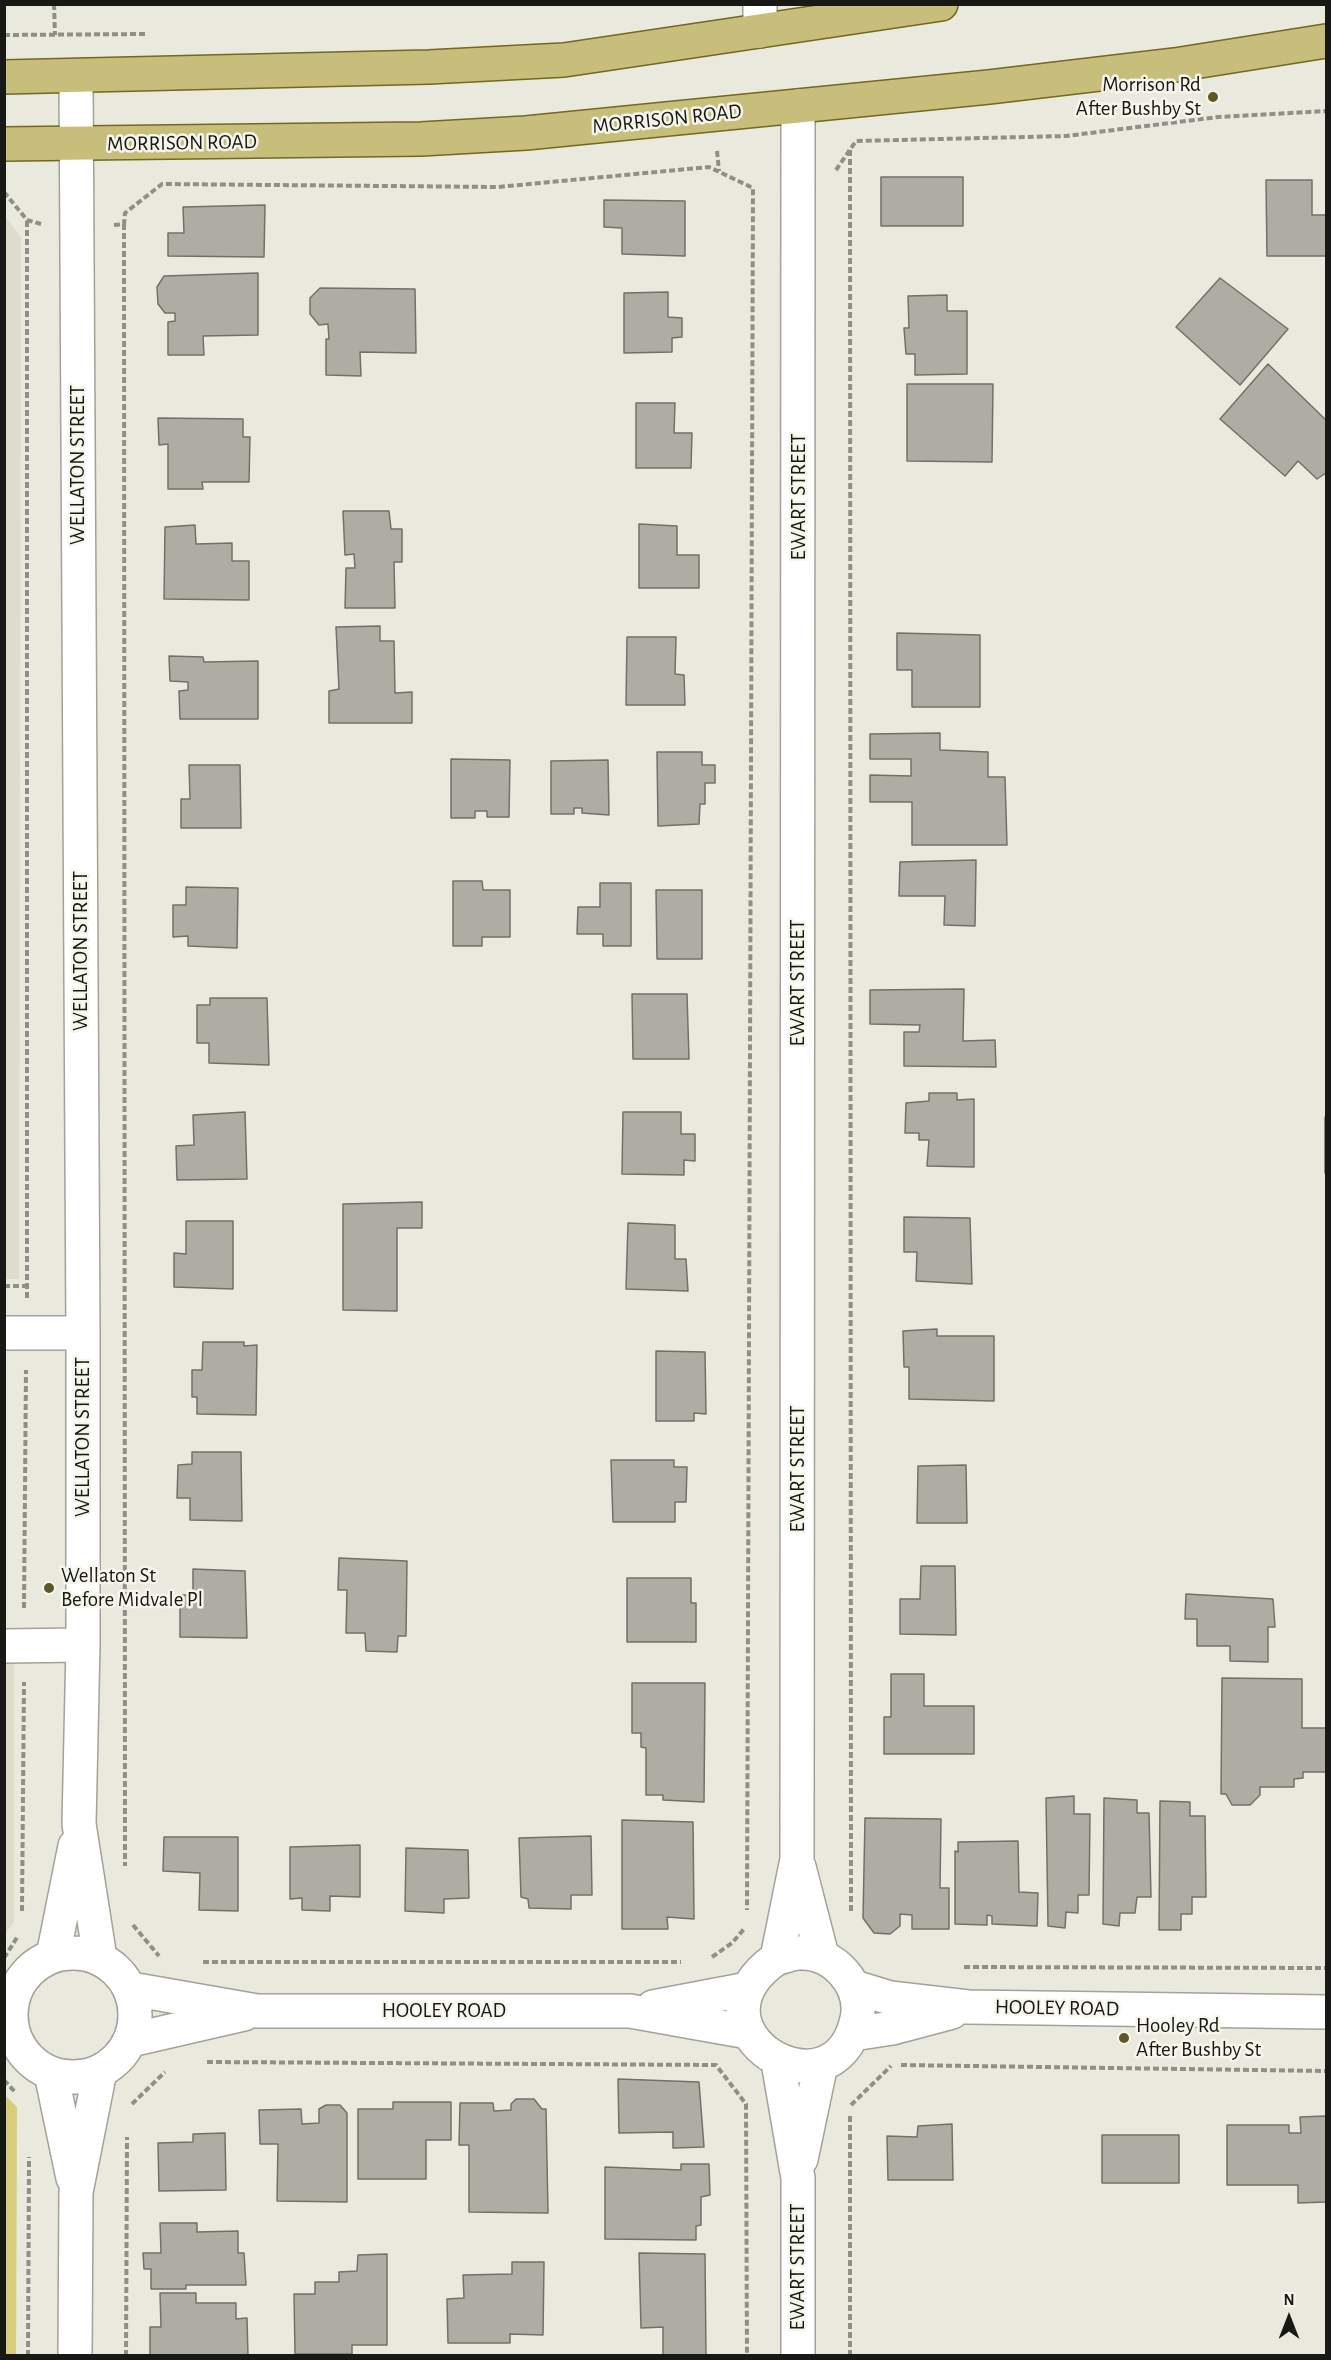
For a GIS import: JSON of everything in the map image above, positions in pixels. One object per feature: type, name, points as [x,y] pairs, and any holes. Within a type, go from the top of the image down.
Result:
[{"type":"main road","points":[[4,77],[429,67],[564,60],[760,18],[941,4]]},
{"type":"main road","name":"MORRISON ROAD","points":[[4,144],[421,139],[526,133],[1175,65],[1326,41]]},
{"type":"street","name":"WELLATON STREET","points":[[76,77],[83,1333],[83,1645],[79,1824],[100,1958]]},
{"type":"street","name":"EWART STREET","points":[[777,1958],[797,1859],[798,106]]},
{"type":"street","points":[[4,1334],[83,1333]]},
{"type":"street","points":[[4,1646],[83,1645]]},
{"type":"street","name":"WELLATON STREET","points":[[52,1956],[79,1824]]},
{"type":"street","name":"EWART STREET","points":[[797,1859],[822,1956]]},
{"type":"street","points":[[76,1953],[100,1958],[118,1971],[131,1989],[136,2014],[131,2040],[118,2059],[100,2072],[76,2077],[51,2073],[34,2064],[13,2046],[11,1988],[33,1967],[52,1956],[76,1953]]},
{"type":"street","points":[[799,1953],[822,1956],[841,1969],[854,1987],[858,2010],[854,2034],[840,2052],[820,2064],[799,2067],[778,2062],[760,2050],[748,2032],[744,2010],[748,1989],[759,1971],[777,1958],[799,1953]]},
{"type":"street","name":"HOOLEY ROAD","points":[[854,1987],[890,1998],[968,2007],[1326,2012]]},
{"type":"street","name":"HOOLEY ROAD","points":[[131,1989],[257,2011],[630,2011],[748,2032]]},
{"type":"street","name":"HOOLEY ROAD","points":[[630,2011],[748,1989]]},
{"type":"street","name":"HOOLEY ROAD","points":[[854,2034],[892,2028],[968,2007]]},
{"type":"street","name":"HOOLEY ROAD","points":[[131,2040],[257,2011]]},
{"type":"street","name":"EWART STREET","points":[[778,2062],[798,2178],[798,2355]]},
{"type":"street","name":"EWART STREET","points":[[798,2178],[820,2064]]},
{"type":"street","points":[[75,2355],[76,2192],[100,2072]]},
{"type":"street","points":[[51,2073],[76,2192]]},
{"type":"path","points":[[54,4],[55,35]]},
{"type":"path","points":[[836,170],[856,141],[1066,136],[1218,117],[1326,111]]},
{"type":"path","points":[[850,150],[851,1918]]},
{"type":"path","points":[[125,1868],[125,213],[162,184],[498,187],[709,167],[753,188],[747,1919]]},
{"type":"path","points":[[4,192],[27,220],[51,227]]},
{"type":"path","points":[[27,220],[27,1302]]},
{"type":"path","points":[[107,225],[124,224]]},
{"type":"path","points":[[4,1286],[26,1286]]},
{"type":"path","points":[[125,1916],[164,1962]]},
{"type":"path","points":[[708,1960],[732,1943],[747,1926]]},
{"type":"path","points":[[200,1962],[686,1961]]},
{"type":"path","points":[[960,1967],[1326,1968]]},
{"type":"path","points":[[198,2062],[716,2065],[746,2104],[747,2355]]},
{"type":"path","points":[[850,2355],[850,2106],[892,2065],[1326,2071]]},
{"type":"path","points":[[126,2110],[167,2070]]},
{"type":"path","points":[[4,2080],[22,2099]]},
{"type":"path","points":[[126,2133],[126,2355]]},
{"type":"path","points":[[28,2355],[29,2147]]},
{"type":"shaded area","points":[[4,215],[21,237],[19,1279],[5,1279]]},
{"type":"shaded area","points":[[4,1660],[14,1660],[14,1922],[5,1934]]},
{"type":"shaded area","points":[[5,2095],[17,2107],[16,2356],[4,2355]]},
{"type":"building","points":[[881,177],[963,177],[963,226],[881,226]]},
{"type":"building","points":[[1266,180],[1312,180],[1312,215],[1326,215],[1326,256],[1267,256]]},
{"type":"building","points":[[604,200],[685,201],[685,256],[622,254],[622,228],[604,227]]},
{"type":"building","points":[[265,205],[264,257],[168,256],[168,233],[184,233],[183,207]]},
{"type":"building","points":[[258,273],[258,335],[203,336],[204,355],[168,355],[168,322],[175,321],[175,313],[165,313],[158,304],[157,287],[164,276]]},
{"type":"building","points":[[1220,278],[1288,329],[1240,385],[1176,327]]},
{"type":"building","points":[[320,288],[415,289],[416,353],[360,352],[361,376],[326,375],[328,324],[319,325],[310,314],[310,298]]},
{"type":"building","points":[[668,292],[668,317],[682,318],[682,337],[672,338],[672,352],[624,353],[624,293]]},
{"type":"building","points":[[947,295],[947,311],[967,311],[967,374],[915,375],[915,354],[906,354],[904,328],[909,328],[908,296]]},
{"type":"building","points":[[1268,364],[1326,420],[1326,473],[1317,479],[1298,461],[1285,476],[1220,419]]},
{"type":"building","points":[[907,384],[993,384],[992,462],[907,461]]},
{"type":"building","points":[[636,403],[675,403],[674,433],[692,433],[691,468],[636,468]]},
{"type":"building","points":[[158,418],[243,419],[243,437],[250,437],[249,482],[202,482],[203,489],[168,489],[168,444],[159,445]]},
{"type":"building","points":[[343,511],[389,511],[391,529],[402,529],[402,562],[394,562],[395,608],[345,608],[346,568],[355,568],[354,554],[345,555]]},
{"type":"building","points":[[639,524],[677,526],[677,555],[699,555],[699,588],[639,588]]},
{"type":"building","points":[[195,525],[196,544],[232,543],[232,561],[249,561],[249,600],[164,599],[165,527]]},
{"type":"building","points":[[380,626],[380,641],[394,641],[395,693],[412,692],[412,723],[329,723],[329,691],[339,689],[336,627]]},
{"type":"building","points":[[897,633],[980,635],[980,707],[912,707],[912,670],[897,670]]},
{"type":"building","points":[[627,637],[676,637],[675,674],[684,675],[685,705],[626,705]]},
{"type":"building","points":[[169,656],[203,657],[204,662],[258,661],[258,719],[180,719],[179,691],[188,690],[188,682],[170,681]]},
{"type":"building","points":[[940,733],[940,750],[988,752],[988,777],[1005,777],[1007,845],[912,845],[912,802],[870,802],[870,775],[911,776],[911,759],[870,759],[870,734]]},
{"type":"building","points":[[657,752],[702,752],[702,765],[715,765],[715,783],[705,783],[705,804],[700,804],[699,824],[658,826]]},
{"type":"building","points":[[451,759],[510,760],[509,817],[487,817],[487,811],[475,811],[475,818],[451,818]]},
{"type":"building","points":[[608,760],[609,815],[582,813],[582,808],[574,808],[574,814],[551,814],[551,761]]},
{"type":"building","points":[[189,765],[240,765],[241,828],[181,828],[181,799],[190,799]]},
{"type":"building","points":[[976,860],[975,926],[944,925],[945,896],[899,896],[900,862]]},
{"type":"building","points":[[453,881],[482,881],[483,890],[510,890],[510,937],[482,937],[482,946],[453,946]]},
{"type":"building","points":[[600,883],[631,883],[631,946],[603,946],[603,934],[577,934],[578,907],[600,907]]},
{"type":"building","points":[[186,887],[238,888],[237,948],[188,946],[188,936],[173,937],[173,905],[186,905]]},
{"type":"building","points":[[656,890],[702,890],[702,959],[657,959]]},
{"type":"building","points":[[964,989],[963,1041],[995,1040],[996,1067],[904,1066],[904,1032],[919,1032],[920,1025],[870,1024],[870,990]]},
{"type":"building","points":[[632,994],[687,994],[689,1059],[633,1059]]},
{"type":"building","points":[[210,998],[267,998],[269,1065],[209,1063],[209,1043],[197,1043],[197,1005],[210,1005]]},
{"type":"building","points":[[929,1093],[957,1093],[957,1100],[974,1099],[974,1167],[927,1166],[929,1140],[919,1140],[919,1133],[905,1133],[906,1103],[929,1101]]},
{"type":"building","points":[[245,1112],[247,1179],[177,1180],[176,1146],[194,1145],[193,1115]]},
{"type":"building","points":[[623,1112],[681,1112],[681,1134],[695,1134],[695,1161],[684,1160],[684,1175],[622,1174]]},
{"type":"building","points":[[1326,1117],[1326,1173],[1325,1173]]},
{"type":"building","points":[[422,1202],[422,1228],[397,1228],[397,1311],[343,1310],[343,1204]]},
{"type":"building","points":[[904,1217],[970,1218],[972,1284],[916,1281],[917,1252],[904,1252]]},
{"type":"building","points":[[186,1221],[233,1221],[233,1289],[174,1287],[174,1253],[186,1254]]},
{"type":"building","points":[[628,1223],[675,1225],[675,1259],[686,1259],[688,1291],[626,1289]]},
{"type":"building","points":[[937,1329],[937,1336],[994,1336],[994,1401],[909,1399],[909,1367],[904,1367],[903,1331]]},
{"type":"building","points":[[203,1342],[244,1342],[244,1346],[257,1345],[256,1415],[197,1414],[197,1397],[192,1397],[192,1370],[202,1370]]},
{"type":"building","points":[[656,1351],[705,1352],[706,1414],[694,1413],[694,1421],[656,1421]]},
{"type":"building","points":[[192,1452],[241,1452],[242,1521],[190,1520],[190,1498],[177,1498],[178,1465],[192,1464]]},
{"type":"building","points":[[611,1460],[674,1460],[674,1467],[687,1467],[686,1502],[675,1502],[675,1522],[613,1522]]},
{"type":"building","points":[[966,1465],[967,1523],[917,1523],[918,1466]]},
{"type":"building","points":[[339,1558],[407,1561],[406,1636],[398,1636],[397,1652],[366,1651],[365,1633],[346,1633],[347,1590],[338,1590]]},
{"type":"building","points":[[921,1566],[955,1566],[956,1635],[900,1634],[900,1599],[920,1599]]},
{"type":"building","points":[[193,1569],[245,1571],[247,1638],[180,1637],[180,1595],[193,1595]]},
{"type":"building","points":[[627,1578],[691,1578],[691,1603],[696,1603],[696,1642],[627,1642]]},
{"type":"building","points":[[1186,1594],[1273,1599],[1275,1627],[1268,1627],[1268,1662],[1230,1661],[1230,1646],[1197,1646],[1197,1619],[1185,1619]]},
{"type":"building","points":[[891,1674],[924,1674],[924,1706],[974,1706],[974,1754],[884,1754],[884,1717],[891,1717]]},
{"type":"building","points":[[1222,1678],[1302,1679],[1302,1728],[1326,1728],[1326,1772],[1303,1772],[1303,1778],[1294,1779],[1294,1787],[1260,1787],[1260,1795],[1250,1805],[1232,1805],[1226,1794],[1221,1794]]},
{"type":"building","points":[[632,1683],[705,1683],[704,1802],[663,1800],[663,1795],[646,1795],[646,1748],[641,1747],[641,1733],[632,1733]]},
{"type":"building","points":[[5,1713],[5,1812],[4,1812]]},
{"type":"building","points":[[1074,1796],[1074,1814],[1090,1814],[1089,1895],[1078,1895],[1078,1913],[1066,1912],[1065,1928],[1048,1926],[1046,1798]]},
{"type":"building","points":[[1104,1798],[1137,1800],[1137,1813],[1149,1813],[1151,1897],[1137,1897],[1135,1913],[1120,1913],[1119,1926],[1103,1924]]},
{"type":"building","points":[[1160,1801],[1190,1802],[1190,1816],[1205,1816],[1206,1897],[1192,1897],[1192,1914],[1181,1914],[1181,1930],[1159,1930]]},
{"type":"building","points":[[865,1818],[941,1819],[940,1888],[949,1888],[949,1929],[912,1929],[912,1915],[900,1914],[900,1926],[890,1934],[874,1933],[863,1918]]},
{"type":"building","points":[[622,1820],[693,1822],[694,1919],[667,1917],[668,1929],[622,1929]]},
{"type":"building","points":[[591,1836],[592,1895],[571,1895],[571,1909],[529,1908],[528,1899],[521,1897],[519,1838]]},
{"type":"building","points":[[164,1837],[238,1837],[238,1911],[199,1910],[200,1873],[163,1871]]},
{"type":"building","points":[[1018,1841],[1019,1892],[1038,1893],[1037,1926],[992,1924],[992,1916],[987,1915],[987,1925],[955,1924],[955,1851],[958,1852],[958,1842]]},
{"type":"building","points":[[360,1845],[360,1897],[330,1896],[330,1911],[302,1910],[302,1898],[290,1899],[290,1847]]},
{"type":"building","points":[[406,1848],[468,1850],[469,1898],[444,1899],[444,1913],[405,1911]]},
{"type":"building","points":[[618,2079],[699,2082],[704,2147],[673,2148],[673,2132],[619,2133]]},
{"type":"building","points":[[516,2099],[534,2099],[542,2109],[546,2109],[548,2213],[469,2212],[469,2145],[459,2145],[460,2103],[493,2103],[494,2111],[511,2110],[511,2104]]},
{"type":"building","points":[[393,2102],[451,2102],[451,2140],[426,2140],[426,2179],[358,2179],[358,2109],[393,2109]]},
{"type":"building","points":[[326,2105],[340,2105],[347,2113],[347,2202],[277,2201],[278,2144],[260,2144],[259,2110],[301,2109],[302,2124],[319,2123],[319,2109]]},
{"type":"building","points":[[1326,2116],[1326,2202],[1298,2203],[1298,2185],[1227,2185],[1227,2125],[1289,2125],[1289,2133],[1301,2133],[1300,2117]]},
{"type":"building","points":[[952,2124],[953,2180],[888,2180],[887,2136],[917,2137],[918,2126]]},
{"type":"building","points":[[225,2133],[226,2190],[159,2191],[158,2143],[193,2142],[193,2134]]},
{"type":"building","points":[[1102,2135],[1179,2135],[1179,2183],[1102,2183]]},
{"type":"building","points":[[681,2164],[709,2164],[710,2195],[701,2197],[701,2225],[696,2226],[696,2240],[605,2239],[605,2167],[681,2170]]},
{"type":"building","points":[[160,2223],[197,2223],[197,2232],[238,2231],[238,2253],[244,2253],[246,2285],[186,2285],[186,2289],[151,2289],[151,2269],[144,2269],[143,2253],[161,2253]]},
{"type":"building","points":[[639,2253],[705,2254],[706,2356],[663,2356],[663,2327],[641,2328]]},
{"type":"building","points":[[387,2254],[387,2345],[352,2345],[352,2354],[295,2354],[294,2294],[315,2294],[315,2282],[339,2282],[339,2272],[357,2271],[358,2255]]},
{"type":"building","points":[[512,2262],[544,2262],[543,2335],[510,2334],[510,2343],[448,2343],[447,2299],[464,2298],[463,2275],[512,2274]]},
{"type":"building","points":[[160,2293],[196,2293],[196,2303],[236,2303],[236,2319],[247,2318],[248,2356],[150,2356],[150,2327],[161,2327]]},
{"type":"place","name":"Morrison Rd After Bushby St","points":[[1213,97]]},
{"type":"place","name":"Wellaton St Before Midvale Pl","points":[[49,1588]]},
{"type":"place","name":"Hooley Rd After Bushby St","points":[[1124,2038]]}]
